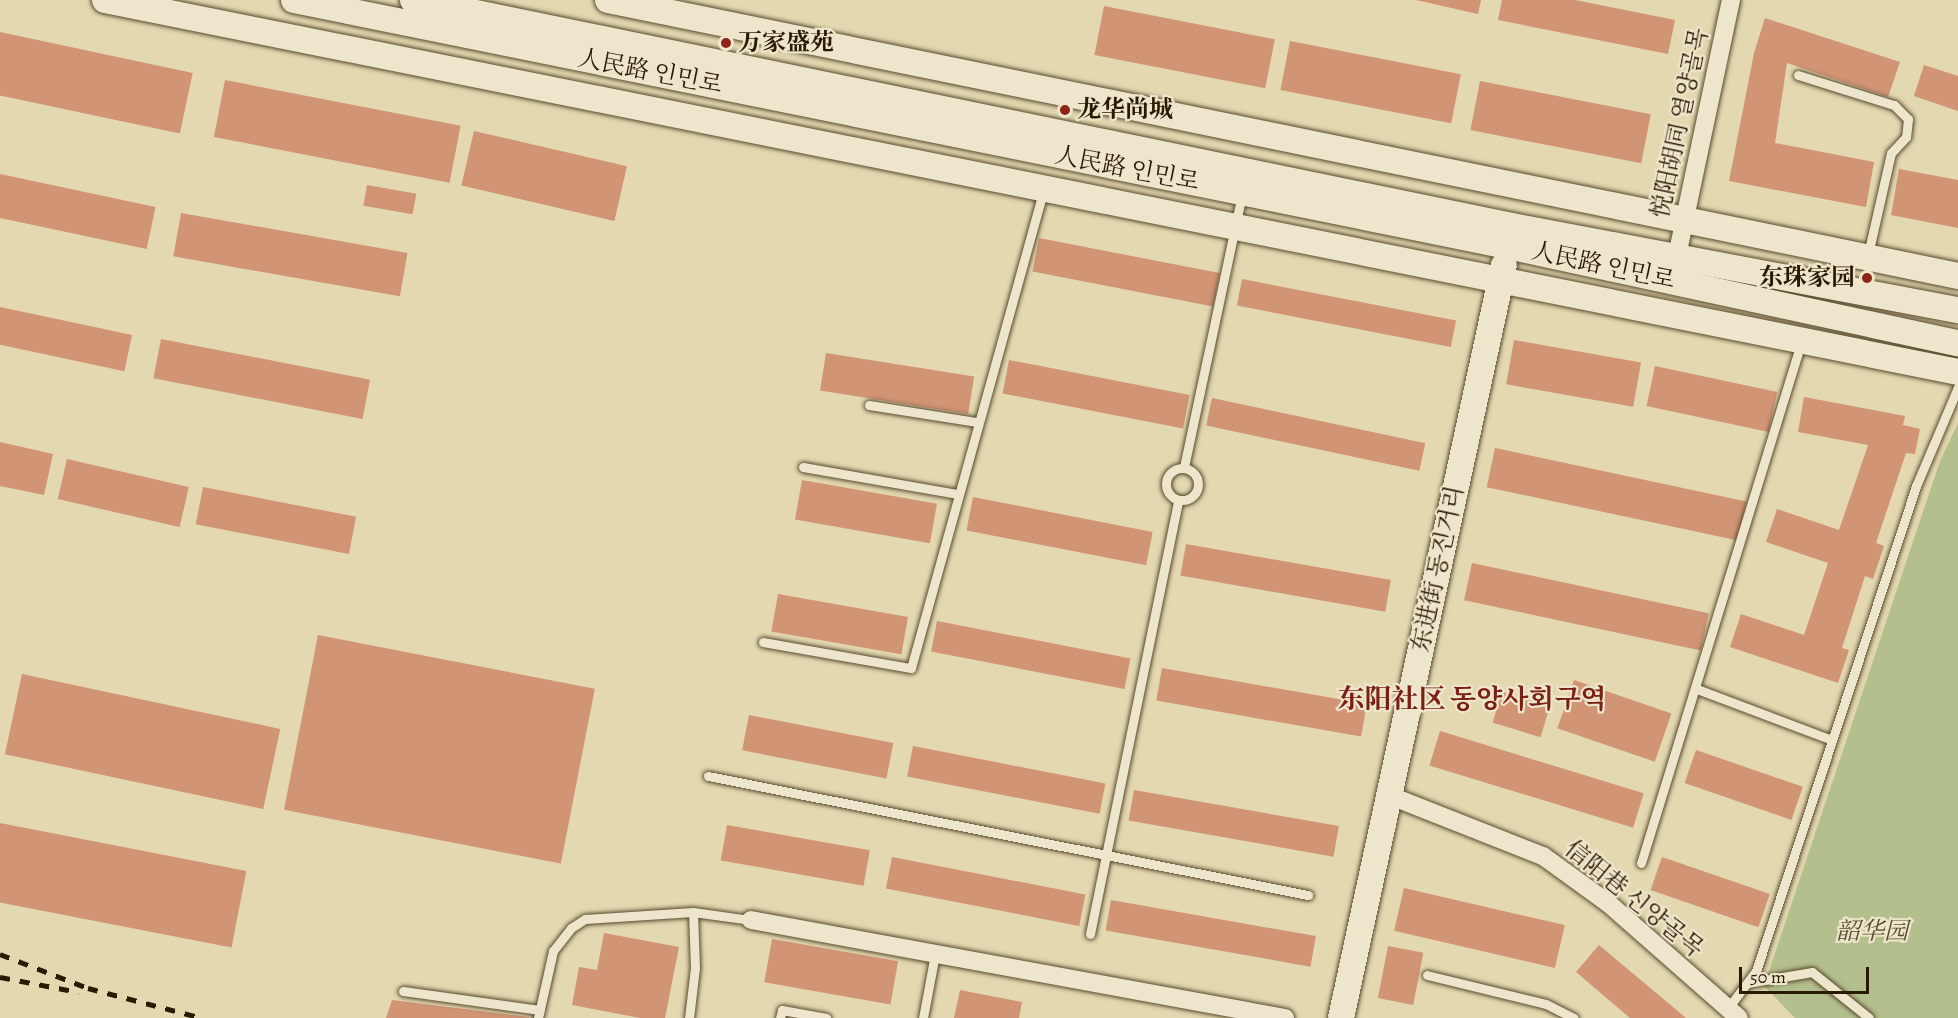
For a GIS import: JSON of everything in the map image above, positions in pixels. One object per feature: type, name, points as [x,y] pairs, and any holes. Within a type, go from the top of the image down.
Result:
[{"type":"street","points":[[105,0],[1958,372]]},
{"type":"street","name":"人民路 인민로","points":[[294,0],[1243,192],[1510,236],[1677,256],[1958,310]]},
{"type":"street","name":"人民路 인민로","points":[[413,0],[1510,236],[1958,343]]},
{"type":"street","points":[[608,0],[1684,217],[1958,276]]},
{"type":"street","name":"悦阳胡同 열양골목","points":[[1677,256],[1731,0]]},
{"type":"street","name":"东进街 동진거리","points":[[1341,1018],[1510,236]]},
{"type":"street","points":[[1862,353],[1867,322]]},
{"type":"street","name":"信阳巷 신양골목","points":[[1388,795],[1543,856],[1608,903],[1733,1013]]},
{"type":"street","points":[[751,920],[1230,1013],[1285,1018]]},
{"type":"lane","points":[[1797,75],[1894,105],[1908,119],[1906,137],[1891,153],[1867,257]]},
{"type":"lane","points":[[763,642],[911,668],[976,422],[1044,188]]},
{"type":"lane","points":[[1184,467],[1243,192]]},
{"type":"lane","points":[[1641,863],[1697,689],[1801,341]]},
{"type":"lane","points":[[1733,1013],[1747,983],[1756,971],[1923,466],[1958,387]]},
{"type":"lane","points":[[869,405],[976,422]]},
{"type":"lane","points":[[803,467],[957,494]]},
{"type":"lane","points":[[1184,467],[1194,472],[1198,487],[1193,496],[1178,500],[1166,489],[1166,478],[1173,470],[1184,467]]},
{"type":"lane","points":[[1090,934],[1178,500]]},
{"type":"lane","points":[[1697,689],[1832,740]]},
{"type":"lane","points":[[708,776],[1308,895]]},
{"type":"lane","points":[[403,991],[539,1014],[553,951],[570,928],[585,919],[693,912],[751,920]]},
{"type":"lane","points":[[689,1018],[695,968],[693,912]]},
{"type":"lane","points":[[923,1018],[935,954]]},
{"type":"lane","points":[[1747,983],[1812,972],[1869,1018]]},
{"type":"lane","points":[[1427,975],[1574,1018]]},
{"type":"lane","points":[[780,1018],[782,1010],[826,1018]]},
{"type":"green space","name":"韶华园","points":[[1958,423],[1958,1018],[1795,1018],[1764,986],[1940,461]]},
{"type":"building","points":[[1416,0],[1481,0],[1478,14]]},
{"type":"building","points":[[1502,0],[1575,0],[1675,20],[1668,54],[1498,20]]},
{"type":"building","points":[[1104,6],[1275,39],[1265,88],[1094,55]]},
{"type":"building","points":[[1765,18],[1900,62],[1888,97],[1787,63],[1775,143],[1874,162],[1866,207],[1729,181],[1754,53]]},
{"type":"building","points":[[0,32],[193,73],[180,134],[0,95]]},
{"type":"building","points":[[1290,41],[1461,74],[1451,123],[1280,90]]},
{"type":"building","points":[[1924,65],[1958,76],[1958,111],[1914,96]]},
{"type":"building","points":[[225,80],[461,126],[450,183],[214,137]]},
{"type":"building","points":[[1480,81],[1651,114],[1641,163],[1470,130]]},
{"type":"building","points":[[474,131],[627,166],[614,221],[461,186]]},
{"type":"building","points":[[1899,169],[1958,180],[1958,228],[1891,215]]},
{"type":"building","points":[[0,174],[156,207],[147,249],[0,218]]},
{"type":"building","points":[[367,185],[416,194],[413,214],[363,206]]},
{"type":"building","points":[[181,213],[408,253],[400,296],[173,256]]},
{"type":"building","points":[[1039,238],[1220,273],[1213,306],[1033,271]]},
{"type":"building","points":[[1242,279],[1456,321],[1451,347],[1237,306]]},
{"type":"building","points":[[0,307],[132,335],[124,371],[0,345]]},
{"type":"building","points":[[161,339],[370,380],[362,419],[153,378]]},
{"type":"building","points":[[1514,340],[1641,362],[1633,407],[1506,384]]},
{"type":"building","points":[[826,353],[974,376],[968,414],[820,391]]},
{"type":"building","points":[[1009,360],[1190,395],[1183,428],[1003,393]]},
{"type":"building","points":[[1655,366],[1777,392],[1769,432],[1646,406]]},
{"type":"building","points":[[1804,397],[1905,416],[1903,425],[1920,429],[1915,454],[1906,453],[1876,543],[1884,546],[1873,579],[1865,576],[1842,648],[1849,650],[1838,683],[1730,647],[1741,614],[1804,635],[1828,563],[1766,542],[1777,509],[1839,530],[1868,445],[1798,432]]},
{"type":"building","points":[[1212,398],[1425,443],[1419,471],[1206,425]]},
{"type":"building","points":[[0,442],[53,454],[44,495],[0,486]]},
{"type":"building","points":[[1495,448],[1746,501],[1738,541],[1487,487]]},
{"type":"building","points":[[67,459],[189,487],[180,527],[58,499]]},
{"type":"building","points":[[802,480],[937,504],[930,543],[795,519]]},
{"type":"building","points":[[203,487],[356,517],[349,554],[196,524]]},
{"type":"building","points":[[973,497],[1153,532],[1146,565],[967,530]]},
{"type":"building","points":[[1186,544],[1391,580],[1385,612],[1180,576]]},
{"type":"building","points":[[1472,563],[1709,613],[1701,650],[1464,600]]},
{"type":"building","points":[[778,594],[908,617],[901,654],[771,631]]},
{"type":"building","points":[[937,621],[1130,659],[1124,689],[931,651]]},
{"type":"building","points":[[318,635],[595,689],[561,864],[284,810]]},
{"type":"building","points":[[1162,668],[1367,704],[1361,737],[1156,700]]},
{"type":"building","points":[[22,674],[280,729],[263,809],[5,754]]},
{"type":"building","points":[[1574,680],[1671,714],[1655,762],[1557,728]]},
{"type":"building","points":[[1502,692],[1550,707],[1540,737],[1493,723]]},
{"type":"building","points":[[749,715],[893,743],[886,778],[742,750]]},
{"type":"building","points":[[1440,731],[1644,793],[1633,828],[1429,765]]},
{"type":"building","points":[[913,746],[1105,783],[1099,814],[907,776]]},
{"type":"building","points":[[1696,750],[1803,787],[1791,820],[1685,783]]},
{"type":"building","points":[[1134,790],[1339,826],[1333,857],[1129,821]]},
{"type":"building","points":[[0,823],[246,871],[232,947],[0,902]]},
{"type":"building","points":[[727,825],[870,850],[864,886],[721,860]]},
{"type":"building","points":[[892,857],[1085,895],[1079,926],[886,888]]},
{"type":"building","points":[[1662,857],[1770,894],[1758,927],[1651,890]]},
{"type":"building","points":[[1404,888],[1565,925],[1555,968],[1394,931]]},
{"type":"building","points":[[1111,900],[1316,936],[1310,967],[1106,931]]},
{"type":"building","points":[[604,933],[679,947],[665,1018],[640,1018],[572,1005],[579,967],[597,970]]},
{"type":"building","points":[[772,939],[898,961],[890,1005],[764,982]]},
{"type":"building","points":[[1599,945],[1686,1018],[1630,1018],[1576,972]]},
{"type":"building","points":[[1388,946],[1423,953],[1413,1005],[1378,998]]},
{"type":"building","points":[[960,990],[1022,1002],[1019,1018],[954,1018]]},
{"type":"building","points":[[392,1000],[529,1017],[529,1018],[386,1018]]},
{"type":"railway","points":[[0,954],[88,988],[202,1018]]},
{"type":"railway","points":[[0,977],[79,992]]},
{"type":"place","name":"万家盛苑","points":[[726,43]]},
{"type":"place","name":"龙华尚城","points":[[1065,110]]},
{"type":"place","name":"东珠家园","points":[[1867,278]]},
{"type":"district","name":"东阳社区 동양사회구역","points":[[1472,700]]}]
